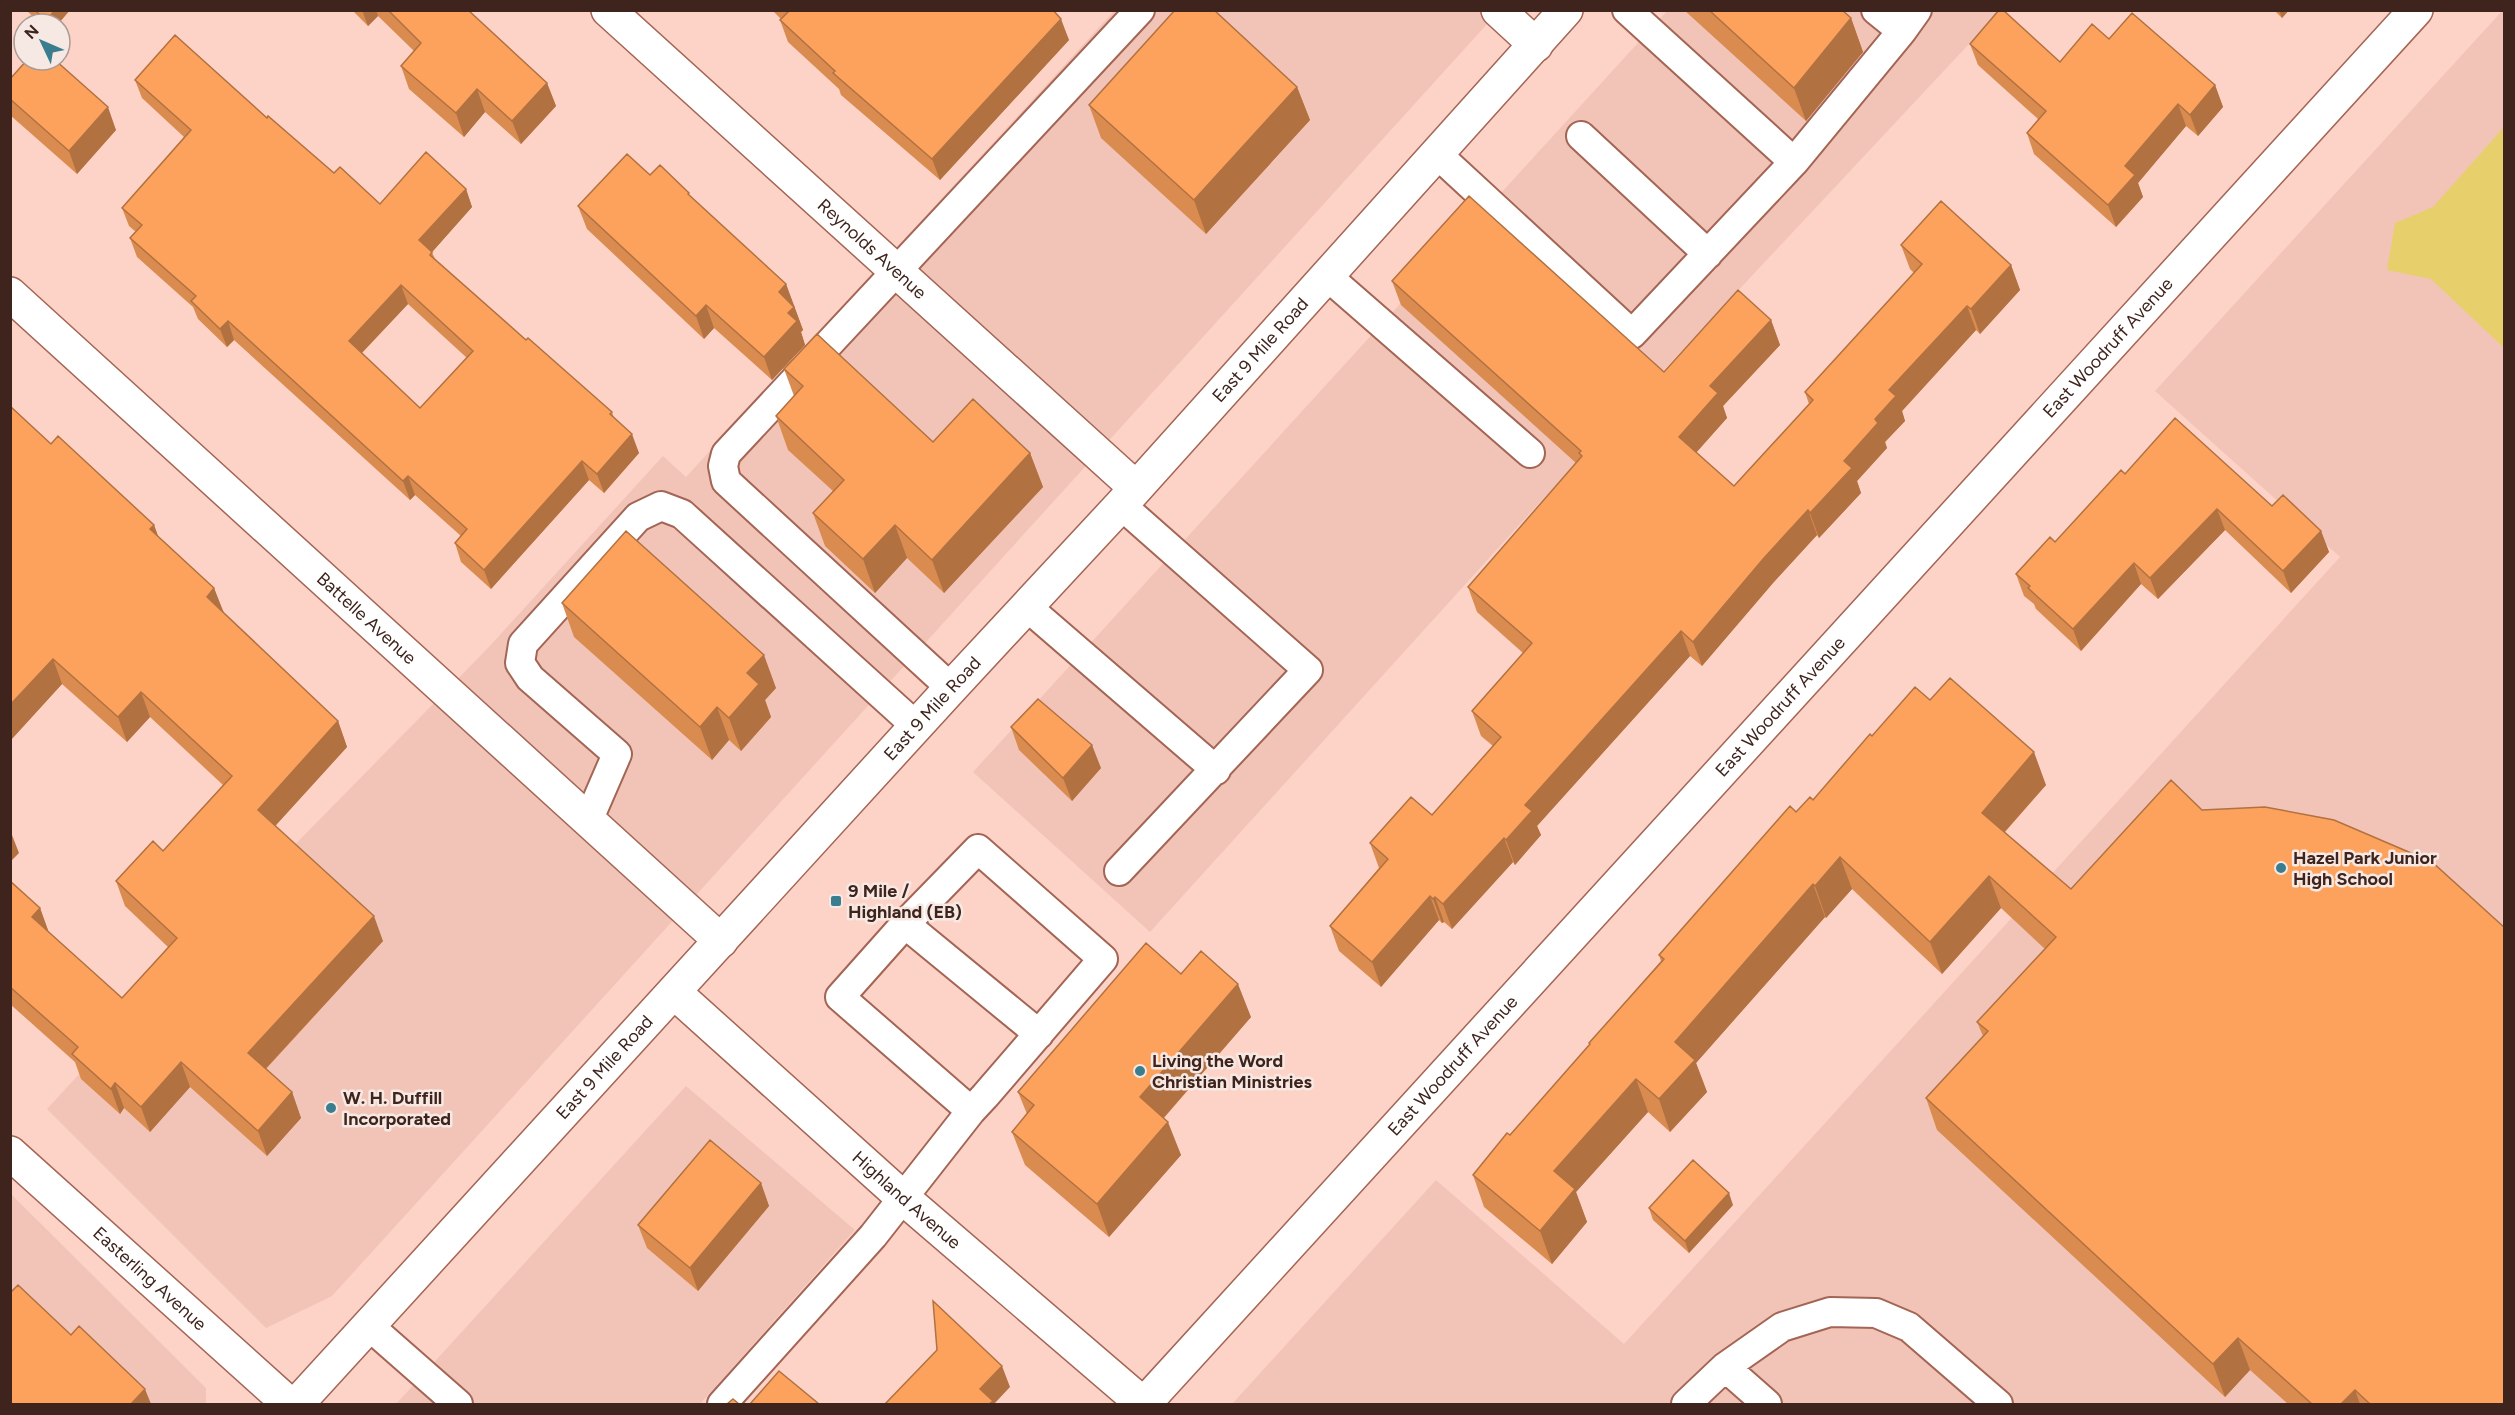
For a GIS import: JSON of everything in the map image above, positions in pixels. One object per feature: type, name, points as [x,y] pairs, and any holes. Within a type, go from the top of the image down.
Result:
[{"type":"street","name":"Reynolds Avenue","points":[[608,10],[898,272],[1128,496]]},
{"type":"street","points":[[1498,10],[1536,45]]},
{"type":"street","name":"East 9 Mile Road","points":[[297,1404],[1128,496],[1566,10]]},
{"type":"street","name":"East Woodruff Avenue","points":[[1144,1404],[2416,10]]},
{"type":"street","name":"Battelle Avenue","points":[[10,294],[721,941]]},
{"type":"street","name":"Highland Avenue","points":[[674,992],[902,1197],[1144,1404]]},
{"type":"street","name":"Easterling Avenue","points":[[10,1152],[289,1404]]},
{"type":"lane","points":[[951,688],[726,481],[723,466],[726,454],[1140,10]]},
{"type":"lane","points":[[1627,10],[1794,162]]},
{"type":"lane","points":[[1437,154],[1632,334],[1794,162],[1909,21],[1876,10]]},
{"type":"lane","points":[[1581,136],[1708,254]]},
{"type":"lane","points":[[1327,276],[1530,453]]},
{"type":"lane","points":[[1119,871],[1308,670],[1128,496]]},
{"type":"lane","points":[[588,821],[617,754],[530,678],[520,663],[523,644],[638,517],[661,506],[682,514],[916,726]]},
{"type":"lane","points":[[1026,606],[1216,770]]},
{"type":"lane","points":[[722,1404],[873,1236],[971,1111],[1103,959],[978,849],[905,924],[840,997],[971,1111]]},
{"type":"lane","points":[[905,924],[1039,1034]]},
{"type":"lane","points":[[1686,1404],[1725,1367],[1782,1327],[1830,1312],[1876,1313],[1909,1327],[1998,1404]]},
{"type":"lane","points":[[368,1325],[458,1404]]},
{"type":"lane","points":[[1725,1367],[1767,1404]]},
{"type":"shaded area","points":[[1114,11],[1499,11],[332,1296],[266,1328],[47,1109],[220,921],[488,648],[663,456],[686,477]]},
{"type":"shaded area","points":[[1667,11],[2000,11],[1541,501],[1150,932],[973,772]]},
{"type":"shaded area","name":"Hazel Park Junior High School","points":[[2504,11],[2504,1404],[1232,1404],[1436,1180],[1624,1344],[2340,557],[2155,391]]},
{"type":"shaded area","points":[[2504,127],[2504,348],[2431,279],[2387,270],[2395,223],[2433,207]]},
{"type":"shaded area","points":[[686,1086],[855,1230],[700,1404],[396,1404]]},
{"type":"shaded area","points":[[10,1193],[206,1388],[206,1404],[11,1404]]},
{"type":"building","points":[[35,10],[55,10],[53,12]]},
{"type":"building","points":[[388,10],[468,10],[547,83],[512,121],[477,89],[456,113],[401,66],[421,43]]},
{"type":"building","points":[[788,10],[1053,10],[1061,19],[932,159],[833,73],[835,71],[780,20]]},
{"type":"building","points":[[1175,10],[1214,10],[1297,87],[1194,200],[1089,105]]},
{"type":"building","points":[[1709,10],[1842,10],[1851,18],[1794,88]]},
{"type":"building","points":[[1999,10],[2003,10],[2060,62],[2092,24],[2109,39],[2132,13],[2215,85],[2190,115],[2178,104],[2125,166],[2135,175],[2108,205],[2027,133],[2046,111],[1970,44]]},
{"type":"building","points":[[175,35],[267,118],[268,116],[334,173],[340,167],[380,204],[426,152],[466,189],[419,240],[432,252],[430,255],[612,412],[610,414],[632,434],[597,474],[582,461],[484,570],[455,543],[467,529],[408,476],[403,481],[228,321],[220,329],[191,301],[196,296],[130,238],[142,225],[122,208],[191,130],[135,80]],"holes":[[[401,285],[473,351],[420,408],[349,341]]]},
{"type":"building","points":[[16,72],[69,72],[108,107],[69,151],[10,99],[10,79]]},
{"type":"building","points":[[627,154],[650,175],[660,165],[688,194],[786,284],[779,292],[794,307],[788,313],[797,321],[764,357],[706,305],[696,316],[578,206]]},
{"type":"building","points":[[1469,196],[1664,372],[1738,290],[1771,320],[1710,386],[1718,393],[1679,437],[1734,486],[1813,400],[1805,392],[1922,264],[1901,245],[1941,201],[2011,265],[1971,309],[1967,306],[1889,390],[1896,396],[1875,419],[1878,423],[1844,461],[1852,468],[1810,513],[1808,510],[1764,558],[1693,642],[1681,631],[1525,805],[1532,811],[1506,840],[1504,838],[1443,904],[1430,896],[1372,962],[1330,926],[1388,859],[1370,843],[1411,797],[1432,815],[1501,737],[1472,711],[1532,643],[1468,587],[1582,456],[1579,453],[1581,451],[1392,281]]},
{"type":"building","points":[[817,334],[933,442],[973,399],[1030,453],[932,560],[895,525],[863,559],[813,513],[844,480],[776,416],[803,386],[784,369]]},
{"type":"building","points":[[10,406],[51,444],[58,436],[154,525],[150,529],[214,588],[207,597],[338,721],[258,810],[374,916],[248,1053],[292,1092],[258,1131],[181,1062],[141,1107],[115,1083],[111,1089],[72,1054],[78,1047],[10,987],[10,881],[40,908],[32,917],[122,998],[177,938],[116,881],[153,841],[163,851],[232,776],[141,692],[118,717],[53,659],[10,705]]},
{"type":"building","points":[[2175,418],[2272,506],[2283,495],[2321,531],[2283,571],[2217,509],[2150,578],[2134,563],[2073,629],[2016,574],[2050,537],[2055,542],[2121,470],[2125,474]]},
{"type":"building","points":[[626,531],[764,655],[747,673],[759,684],[729,718],[717,707],[700,727],[562,603]]},
{"type":"building","points":[[1950,678],[2034,752],[1982,813],[2071,889],[2171,780],[2202,810],[2265,807],[2334,820],[2432,862],[2505,928],[2505,1404],[2370,1404],[2355,1390],[2341,1404],[2312,1404],[2238,1338],[2213,1364],[1926,1098],[1988,1031],[1977,1022],[2056,937],[1989,876],[1930,942],[1840,857],[1815,886],[1813,884],[1675,1042],[1695,1060],[1659,1099],[1636,1079],[1554,1171],[1575,1189],[1540,1231],[1473,1175],[1507,1133],[1510,1135],[1664,959],[1659,955],[1790,806],[1796,812],[1810,797],[1813,800],[1870,734],[1872,736],[1915,687],[1930,700]]},
{"type":"building","points":[[1038,699],[1092,745],[1063,778],[1011,727]]},
{"type":"building","name":"Living the Word Christian Ministries","points":[[1146,943],[1181,974],[1201,951],[1238,984],[1140,1097],[1168,1122],[1097,1204],[1012,1132],[1034,1105],[1018,1092]]},
{"type":"building","points":[[710,1140],[761,1183],[690,1268],[638,1225]]},
{"type":"building","points":[[1693,1160],[1729,1193],[1685,1241],[1649,1208]]},
{"type":"building","points":[[18,1285],[71,1335],[79,1326],[145,1389],[131,1404],[10,1404],[10,1293]]},
{"type":"building","points":[[933,1301],[1002,1366],[980,1389],[993,1401],[989,1404],[885,1404],[937,1350]]},
{"type":"building","points":[[779,1371],[819,1404],[750,1404]]},
{"type":"building","points":[[733,1399],[739,1404],[727,1404]]},
{"type":"place","name":"Hazel Park Junior High School","points":[[2281,868]]},
{"type":"place","name":"9 Mile / Highland (EB)","points":[[836,901]]},
{"type":"place","name":"Living the Word Christian Ministries","points":[[1140,1071]]},
{"type":"place","name":"W. H. Duffill Incorporated","points":[[331,1108]]}]
